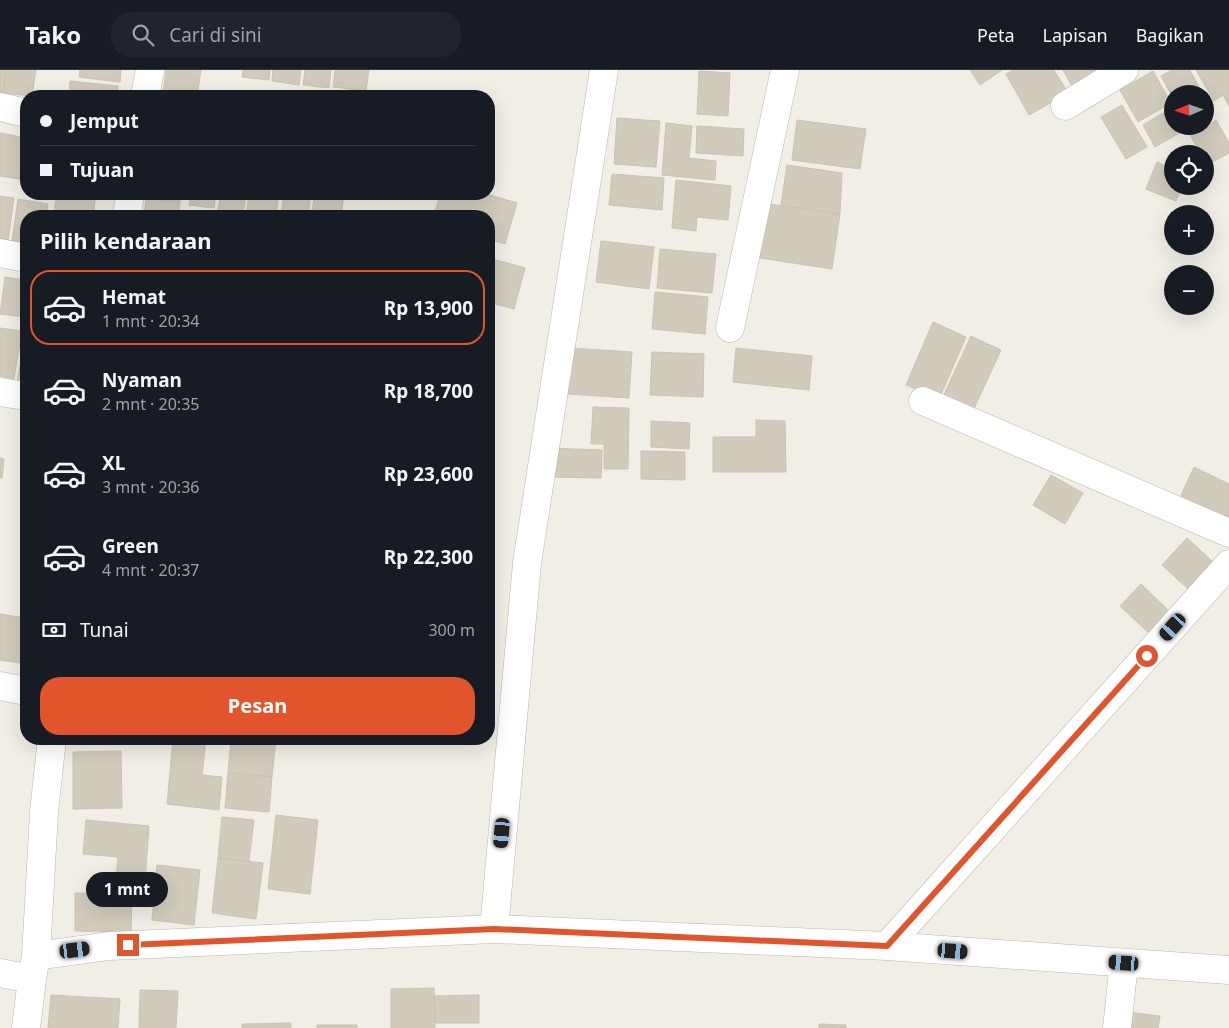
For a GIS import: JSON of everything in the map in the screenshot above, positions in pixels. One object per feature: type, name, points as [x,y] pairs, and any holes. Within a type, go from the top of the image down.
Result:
[{"type":"street","points":[[147,90],[150,70]]},
{"type":"street","points":[[494,929],[527,563],[604,70]]},
{"type":"street","points":[[730,328],[785,70]]},
{"type":"street","points":[[1065,106],[1124,70]]},
{"type":"street","points":[[0,107],[20,112]]},
{"type":"street","points":[[0,253],[20,257]]},
{"type":"street","points":[[0,392],[20,395]]},
{"type":"street","points":[[923,401],[1229,532]]},
{"type":"street","points":[[887,946],[1229,564]]},
{"type":"street","points":[[0,686],[20,690]]},
{"type":"street","points":[[26,1028],[34,967],[44,812],[51,745]]},
{"type":"street","points":[[0,972],[34,967],[109,946],[494,929],[887,946],[1229,970]]},
{"type":"street","points":[[1117,1028],[1124,963]]},
{"type":"building","points":[[0,70],[6,70],[3,93],[0,92]]},
{"type":"building","points":[[6,70],[36,70],[33,90],[20,90],[20,95],[3,93]]},
{"type":"building","points":[[80,70],[121,70],[120,82],[79,77]]},
{"type":"building","points":[[166,70],[201,70],[198,90],[164,90]]},
{"type":"building","points":[[243,70],[270,70],[269,80],[242,77]]},
{"type":"building","points":[[273,70],[301,70],[299,85],[272,81]]},
{"type":"building","points":[[305,70],[331,70],[329,88],[303,85]]},
{"type":"building","points":[[335,70],[369,70],[366,90],[333,87]]},
{"type":"building","points":[[970,70],[1002,70],[980,85]]},
{"type":"building","points":[[1013,70],[1054,70],[1068,93],[1029,115],[1006,74]]},
{"type":"building","points":[[1063,70],[1109,70],[1075,91]]},
{"type":"building","points":[[1172,70],[1190,70],[1198,85],[1166,85],[1161,76]]},
{"type":"building","points":[[1196,70],[1229,70],[1229,106],[1223,95],[1214,101],[1214,85],[1205,85]]},
{"type":"building","points":[[699,71],[730,73],[728,116],[697,114]]},
{"type":"building","points":[[1153,71],[1164,91],[1164,107],[1138,122],[1120,90]]},
{"type":"building","points":[[70,81],[118,86],[118,90],[69,90]]},
{"type":"building","points":[[1122,105],[1147,147],[1126,159],[1101,117]]},
{"type":"building","points":[[1164,113],[1164,135],[1176,135],[1155,147],[1143,125]]},
{"type":"building","points":[[617,118],[660,121],[656,167],[614,164]]},
{"type":"building","points":[[797,120],[866,129],[860,169],[792,160]]},
{"type":"building","points":[[1216,120],[1229,143],[1229,153],[1214,161],[1214,145],[1196,145],[1190,135],[1214,135],[1214,121]]},
{"type":"building","points":[[666,123],[692,126],[689,158],[716,161],[715,180],[662,175]]},
{"type":"building","points":[[697,126],[744,129],[743,156],[696,153]]},
{"type":"building","points":[[0,133],[20,137],[19,179],[0,176]]},
{"type":"building","points":[[1157,162],[1164,165],[1164,195],[1178,195],[1176,201],[1146,189]]},
{"type":"building","points":[[787,165],[842,173],[840,214],[781,205]]},
{"type":"building","points":[[612,174],[664,178],[662,210],[609,205]]},
{"type":"building","points":[[676,180],[731,186],[728,220],[697,217],[696,231],[672,228]]},
{"type":"building","points":[[0,196],[14,198],[8,240],[0,238]]},
{"type":"building","points":[[495,196],[517,203],[505,244],[495,241],[495,210],[436,210],[438,200],[495,200]]},
{"type":"building","points":[[18,199],[48,204],[47,210],[20,210],[20,242],[12,241]]},
{"type":"building","points":[[56,200],[95,200],[94,210],[54,210]]},
{"type":"building","points":[[146,200],[180,202],[179,210],[145,210]]},
{"type":"building","points":[[163,200],[180,200],[180,202]]},
{"type":"building","points":[[190,200],[215,200],[214,208],[189,205]]},
{"type":"building","points":[[220,200],[245,200],[244,210],[218,210]]},
{"type":"building","points":[[248,200],[278,200],[277,210],[247,210]]},
{"type":"building","points":[[283,200],[310,200],[309,210],[282,210]]},
{"type":"building","points":[[314,200],[343,200],[342,210],[312,210]]},
{"type":"building","points":[[762,203],[840,214],[832,269],[754,257]]},
{"type":"building","points":[[601,241],[654,247],[649,289],[596,282]]},
{"type":"building","points":[[660,249],[716,254],[712,293],[657,288]]},
{"type":"building","points":[[495,260],[525,268],[514,309],[495,304]]},
{"type":"building","points":[[5,277],[20,279],[20,316],[0,314]]},
{"type":"building","points":[[655,292],[708,297],[705,334],[652,329]]},
{"type":"building","points":[[933,322],[966,337],[939,399],[906,385]]},
{"type":"building","points":[[0,328],[20,331],[20,343],[14,379],[0,376]]},
{"type":"building","points":[[971,336],[1001,350],[972,413],[942,399]]},
{"type":"building","points":[[570,348],[632,352],[629,398],[568,394]]},
{"type":"building","points":[[736,348],[812,356],[809,390],[733,382]]},
{"type":"building","points":[[652,352],[704,354],[703,397],[650,395]]},
{"type":"building","points":[[20,366],[20,388],[16,388]]},
{"type":"building","points":[[593,407],[629,408],[628,469],[604,469],[604,444],[591,444]]},
{"type":"building","points":[[756,420],[785,421],[786,472],[713,472],[713,437],[756,437]]},
{"type":"building","points":[[651,421],[690,423],[689,449],[651,447]]},
{"type":"building","points":[[548,448],[602,450],[601,478],[547,477]]},
{"type":"building","points":[[641,451],[685,452],[685,480],[641,479]]},
{"type":"building","points":[[0,458],[4,459],[2,478],[0,478]]},
{"type":"building","points":[[1194,467],[1229,484],[1229,525],[1179,500]]},
{"type":"building","points":[[1051,475],[1083,493],[1065,524],[1033,505]]},
{"type":"building","points":[[1187,538],[1213,562],[1188,589],[1162,565]]},
{"type":"building","points":[[1141,584],[1169,611],[1149,633],[1120,606]]},
{"type":"building","points":[[0,614],[20,617],[20,663],[0,660]]},
{"type":"building","points":[[172,745],[205,745],[202,775],[222,777],[219,810],[167,804]]},
{"type":"building","points":[[230,745],[275,745],[272,777],[228,773]]},
{"type":"building","points":[[121,751],[122,808],[73,809],[73,752]]},
{"type":"building","points":[[228,773],[272,777],[269,812],[225,808]]},
{"type":"building","points":[[276,815],[318,820],[310,894],[268,889]]},
{"type":"building","points":[[222,817],[254,820],[249,861],[218,858]]},
{"type":"building","points":[[86,820],[149,826],[145,881],[116,879],[118,857],[83,854]]},
{"type":"building","points":[[218,858],[263,863],[256,919],[212,913]]},
{"type":"building","points":[[157,865],[200,870],[194,925],[152,920]]},
{"type":"building","points":[[75,893],[132,894],[131,932],[75,931]]},
{"type":"building","points":[[434,988],[435,1028],[391,1028],[391,989]]},
{"type":"building","points":[[140,990],[178,991],[176,1028],[139,1028]]},
{"type":"building","points":[[51,995],[120,999],[118,1028],[48,1028]]},
{"type":"building","points":[[479,995],[479,1023],[435,1023],[434,996]]},
{"type":"building","points":[[1127,1012],[1160,1016],[1158,1028],[1125,1028]]},
{"type":"building","points":[[291,1023],[291,1028],[242,1028],[242,1024]]},
{"type":"building","points":[[819,1024],[846,1025],[846,1028],[819,1028]]},
{"type":"building","points":[[317,1025],[357,1025],[357,1028],[317,1028]]},
{"type":"route","points":[[128,945],[494,929],[887,946],[1147,656]]}]
